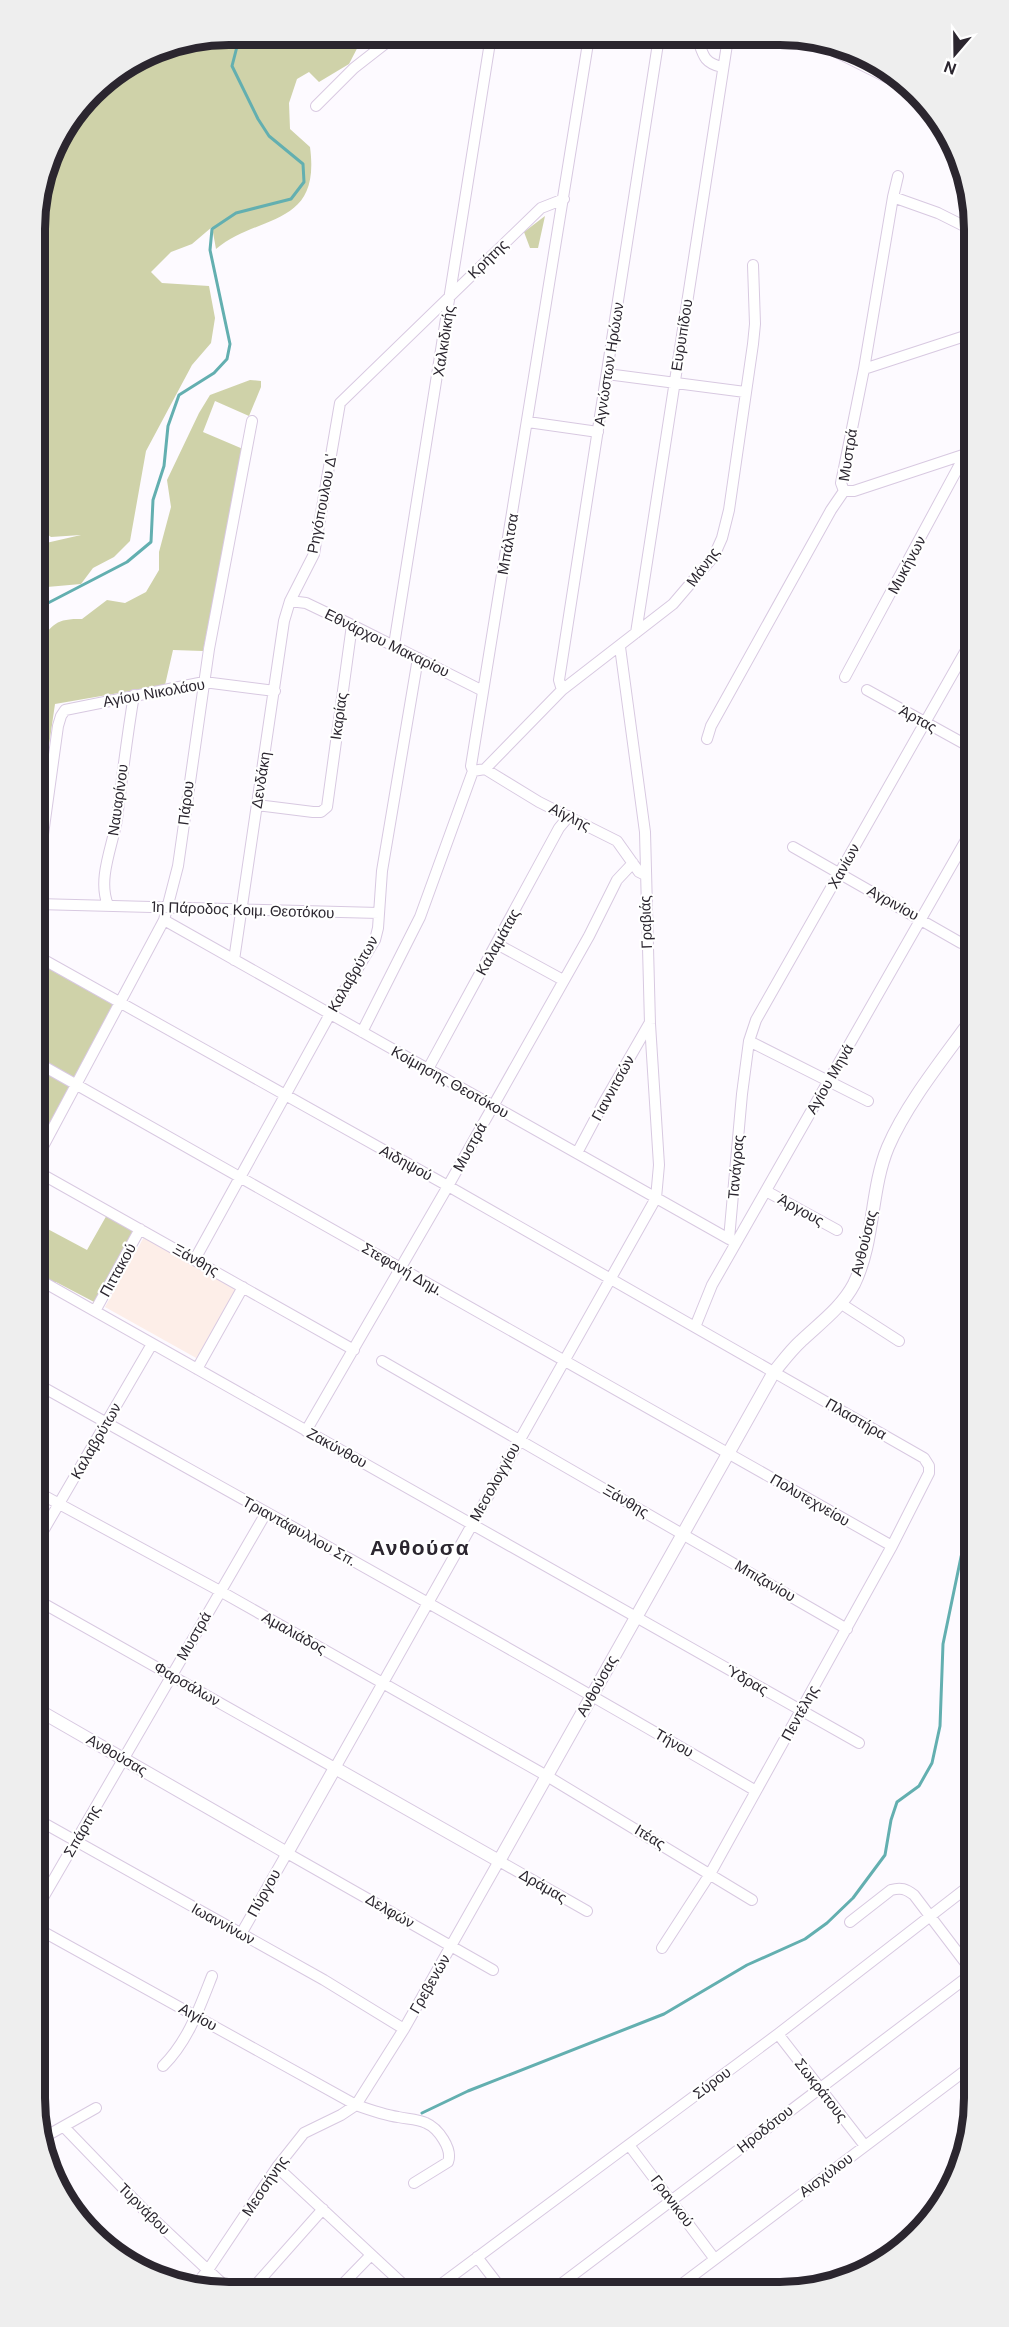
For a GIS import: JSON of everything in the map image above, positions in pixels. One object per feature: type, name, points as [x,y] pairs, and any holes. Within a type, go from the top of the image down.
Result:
[{"type":"street","points":[[316,106],[354,68],[383,45]]},
{"type":"street","name":"Χαλκιδικής","points":[[394,645],[491,45]]},
{"type":"street","name":"Μπάλτσα","points":[[362,1032],[420,917],[473,771],[471,766],[588,45]]},
{"type":"street","name":"Αγνώστων Ηρώων","points":[[562,690],[559,680],[658,45]]},
{"type":"street","points":[[700,45],[704,58],[712,65],[722,67]]},
{"type":"street","name":"Ευρυπίδου","points":[[636,633],[727,45]]},
{"type":"street","points":[[856,62],[872,70]]},
{"type":"street","name":"Μυστρά","points":[[707,738],[711,726],[773,613],[844,490],[841,483],[864,369],[898,176]]},
{"type":"street","points":[[893,197],[938,213],[964,226]]},
{"type":"street","name":"Κρήτης","points":[[340,403],[541,208],[564,199]]},
{"type":"street","name":"Μάνης","points":[[485,769],[562,690],[674,604],[714,556],[722,538],[729,510],[755,324],[753,265]]},
{"type":"street","points":[[864,369],[964,336]]},
{"type":"street","points":[[607,374],[745,392]]},
{"type":"street","name":"Ρηγόπουλου Δ'","points":[[290,601],[314,554],[340,403]]},
{"type":"street","name":"Πάρου","points":[[45,1143],[164,920],[168,908],[178,866],[204,682],[252,421]]},
{"type":"street","points":[[528,422],[598,432]]},
{"type":"street","points":[[844,490],[854,491],[964,454]]},
{"type":"street","name":"Μυκήνων","points":[[846,677],[964,460]]},
{"type":"street","name":"Εθνάρχου Μακαρίου","points":[[290,601],[306,603],[483,691]]},
{"type":"street","name":"Δενδάκη","points":[[234,960],[284,621],[290,601]]},
{"type":"street","name":"Ικαρίας","points":[[257,805],[313,812],[321,812],[327,807],[352,625]]},
{"type":"street","name":"Γραβιάς","points":[[620,647],[645,832],[650,1024],[659,1165],[656,1198]]},
{"type":"street","name":"Χανίων","points":[[742,1094],[749,1041],[756,1020],[964,654]]},
{"type":"street","name":"Καλαβρύτων","points":[[195,1259],[330,1014],[375,940],[382,872],[418,658]]},
{"type":"street","name":"Αγίου Νικολάου","points":[[45,820],[58,726],[61,716],[68,709],[204,682],[275,691]]},
{"type":"street","name":"Άρτας","points":[[867,690],[964,744]]},
{"type":"street","name":"Ναυαρίνου","points":[[108,905],[104,895],[105,884],[134,695]]},
{"type":"street","points":[[473,771],[485,769]]},
{"type":"street","name":"Αίγλης","points":[[485,769],[538,802],[617,841],[639,872],[645,875]]},
{"type":"street","name":"Καλαμάτας","points":[[428,1069],[559,828],[570,816]]},
{"type":"street","name":"Αγίου Μηνά","points":[[695,1327],[707,1295],[733,1241],[766,1191],[964,844]]},
{"type":"street","name":"Αγρινίου","points":[[793,847],[962,943]]},
{"type":"street","name":"Μυστρά","points":[[306,1431],[448,1186],[617,880],[633,863]]},
{"type":"street","name":"1η Πάροδος Κοιμ. Θεοτόκου","points":[[45,904],[379,913]]},
{"type":"street","name":"Κοίμησης Θεοτόκου","points":[[164,920],[733,1241]]},
{"type":"street","points":[[497,944],[563,980]]},
{"type":"street","name":"Αιδηψού","points":[[45,960],[774,1372]]},
{"type":"street","name":"Γιαννιτσών","points":[[577,1153],[610,1091],[650,1024]]},
{"type":"street","name":"Ανθούσας","points":[[499,1861],[774,1372],[800,1342],[840,1304],[854,1283],[862,1262],[888,1147],[911,1106],[964,1030]]},
{"type":"street","points":[[749,1041],[868,1101]]},
{"type":"street","name":"Στεφανή Δημ.","points":[[45,1067],[728,1454]]},
{"type":"street","name":"Τανάγρας","points":[[733,1241],[742,1094]]},
{"type":"street","name":"Ξάνθης","points":[[45,1176],[354,1350]]},
{"type":"street","name":"Άργους","points":[[766,1191],[837,1230]]},
{"type":"street","name":"Μεσολογγίου","points":[[335,1768],[656,1198]]},
{"type":"street","name":"Πιττακού","points":[[95,1311],[140,1229]]},
{"type":"street","name":"Ζακύνθου","points":[[45,1283],[636,1617]]},
{"type":"street","points":[[197,1369],[243,1287]]},
{"type":"street","points":[[840,1304],[899,1341]]},
{"type":"street","name":"Καλαβρύτων","points":[[45,1527],[152,1344]]},
{"type":"street","name":"Ξάνθης","points":[[382,1361],[683,1534]]},
{"type":"street","name":"Πλαστήρα","points":[[774,1372],[924,1458],[929,1466],[929,1473]]},
{"type":"street","name":"Τριαντάφυλλου Σπ.","points":[[45,1388],[592,1695]]},
{"type":"street","name":"Πολυτεχνείου","points":[[728,1454],[892,1546]]},
{"type":"street","name":"Πεντέλης","points":[[662,1948],[710,1874],[847,1629],[929,1473]]},
{"type":"street","name":"Αμαλιάδος","points":[[45,1496],[220,1591],[547,1776]]},
{"type":"street","name":"Μυστρά","points":[[124,1759],[266,1513]]},
{"type":"street","name":"Μπιζανίου","points":[[683,1534],[847,1629]]},
{"type":"street","name":"Φαρσάλων","points":[[45,1604],[335,1768]]},
{"type":"street","name":"Ύδρας","points":[[636,1617],[858,1743]]},
{"type":"street","name":"Τήνου","points":[[592,1695],[756,1791]]},
{"type":"street","name":"Ανθούσας","points":[[45,1715],[287,1853]]},
{"type":"street","name":"Σπάρτης","points":[[45,1894],[124,1759]]},
{"type":"street","points":[[287,1853],[335,1768],[499,1861]]},
{"type":"street","name":"Ιτέας","points":[[547,1776],[752,1900]]},
{"type":"street","name":"Ιωαννίνων","points":[[45,1824],[324,1980],[404,2029]]},
{"type":"street","name":"Πύργου","points":[[241,1934],[287,1853]]},
{"type":"street","name":"Δελφών","points":[[287,1853],[493,1970]]},
{"type":"street","name":"Δράμας","points":[[499,1861],[586,1911]]},
{"type":"street","name":"Γρεβενών","points":[[356,2105],[404,2029],[499,1861]]},
{"type":"street","points":[[850,1922],[891,1890],[899,1887],[914,1895],[964,1962]]},
{"type":"street","name":"Σύρου","points":[[443,2282],[778,2034],[964,1890]]},
{"type":"street","name":"Αιγίου","points":[[45,1933],[356,2105],[396,2117],[427,2123],[438,2133],[449,2150],[450,2156],[448,2162],[414,2183]]},
{"type":"street","points":[[163,2066],[175,2054],[196,2016],[212,1976]]},
{"type":"street","name":"Ηροδότου","points":[[564,2282],[964,1980]]},
{"type":"street","name":"Σωκράτους","points":[[778,2034],[865,2146]]},
{"type":"street","name":"Αισχύλου","points":[[684,2282],[964,2072]]},
{"type":"street","name":"Μεσσήνης","points":[[200,2279],[277,2167],[304,2133],[356,2105]]},
{"type":"street","points":[[49,2135],[96,2108]]},
{"type":"street","name":"Τυρνάβου","points":[[64,2127],[148,2214],[220,2281]]},
{"type":"street","name":"Γρανικού","points":[[629,2145],[714,2258]]},
{"type":"street","points":[[277,2167],[400,2282]]},
{"type":"street","points":[[258,2282],[323,2209]]},
{"type":"street","points":[[345,2282],[371,2255]]},
{"type":"street","points":[[477,2257],[496,2282]]},
{"type":"shaded area","points":[[144,1237],[237,1289],[198,1359],[105,1307]]},
{"type":"green space","points":[[229,45],[359,45],[349,64],[319,82],[309,72],[297,79],[289,103],[290,129],[310,147],[311,173],[306,192],[297,205],[284,215],[233,238],[216,249],[212,227],[192,244],[171,252],[151,272],[162,283],[209,286],[215,318],[211,343],[192,365],[146,451],[130,541],[114,557],[93,568],[81,584],[47,587],[45,590],[45,542],[81,535],[51,537],[45,533],[45,489],[48,479],[45,486],[45,217],[51,181],[70,137],[91,108],[127,76],[158,59],[181,51]]},
{"type":"green space","points":[[545,216],[538,248],[530,248],[524,232]]},
{"type":"green space","points":[[250,380],[261,381],[261,387],[249,416],[215,401],[203,432],[243,449],[203,651],[173,650],[165,685],[55,704],[45,773],[45,634],[59,622],[82,619],[107,600],[125,603],[146,592],[159,570],[159,552],[171,507],[167,480],[210,395]]},
{"type":"green space","points":[[45,966],[114,1004],[45,1137]]},
{"type":"green space","points":[[108,1213],[137,1228],[96,1303],[56,1282],[45,1297],[45,1228],[87,1250]]},
{"type":"waterway","points":[[45,607],[48,603],[127,562],[151,542],[153,500],[164,466],[168,426],[179,395],[214,373],[227,359],[230,344],[210,250],[212,229],[236,213],[291,199],[304,182],[303,164],[269,136],[232,66],[237,45]]},
{"type":"waterway","points":[[422,2113],[468,2091],[664,2014],[747,1965],[805,1939],[827,1923],[853,1898],[885,1855],[891,1820],[897,1802],[919,1786],[932,1763],[940,1726],[943,1644],[964,1546]]},
{"type":"district","name":"Ανθούσα","points":[[420,1548]]}]
